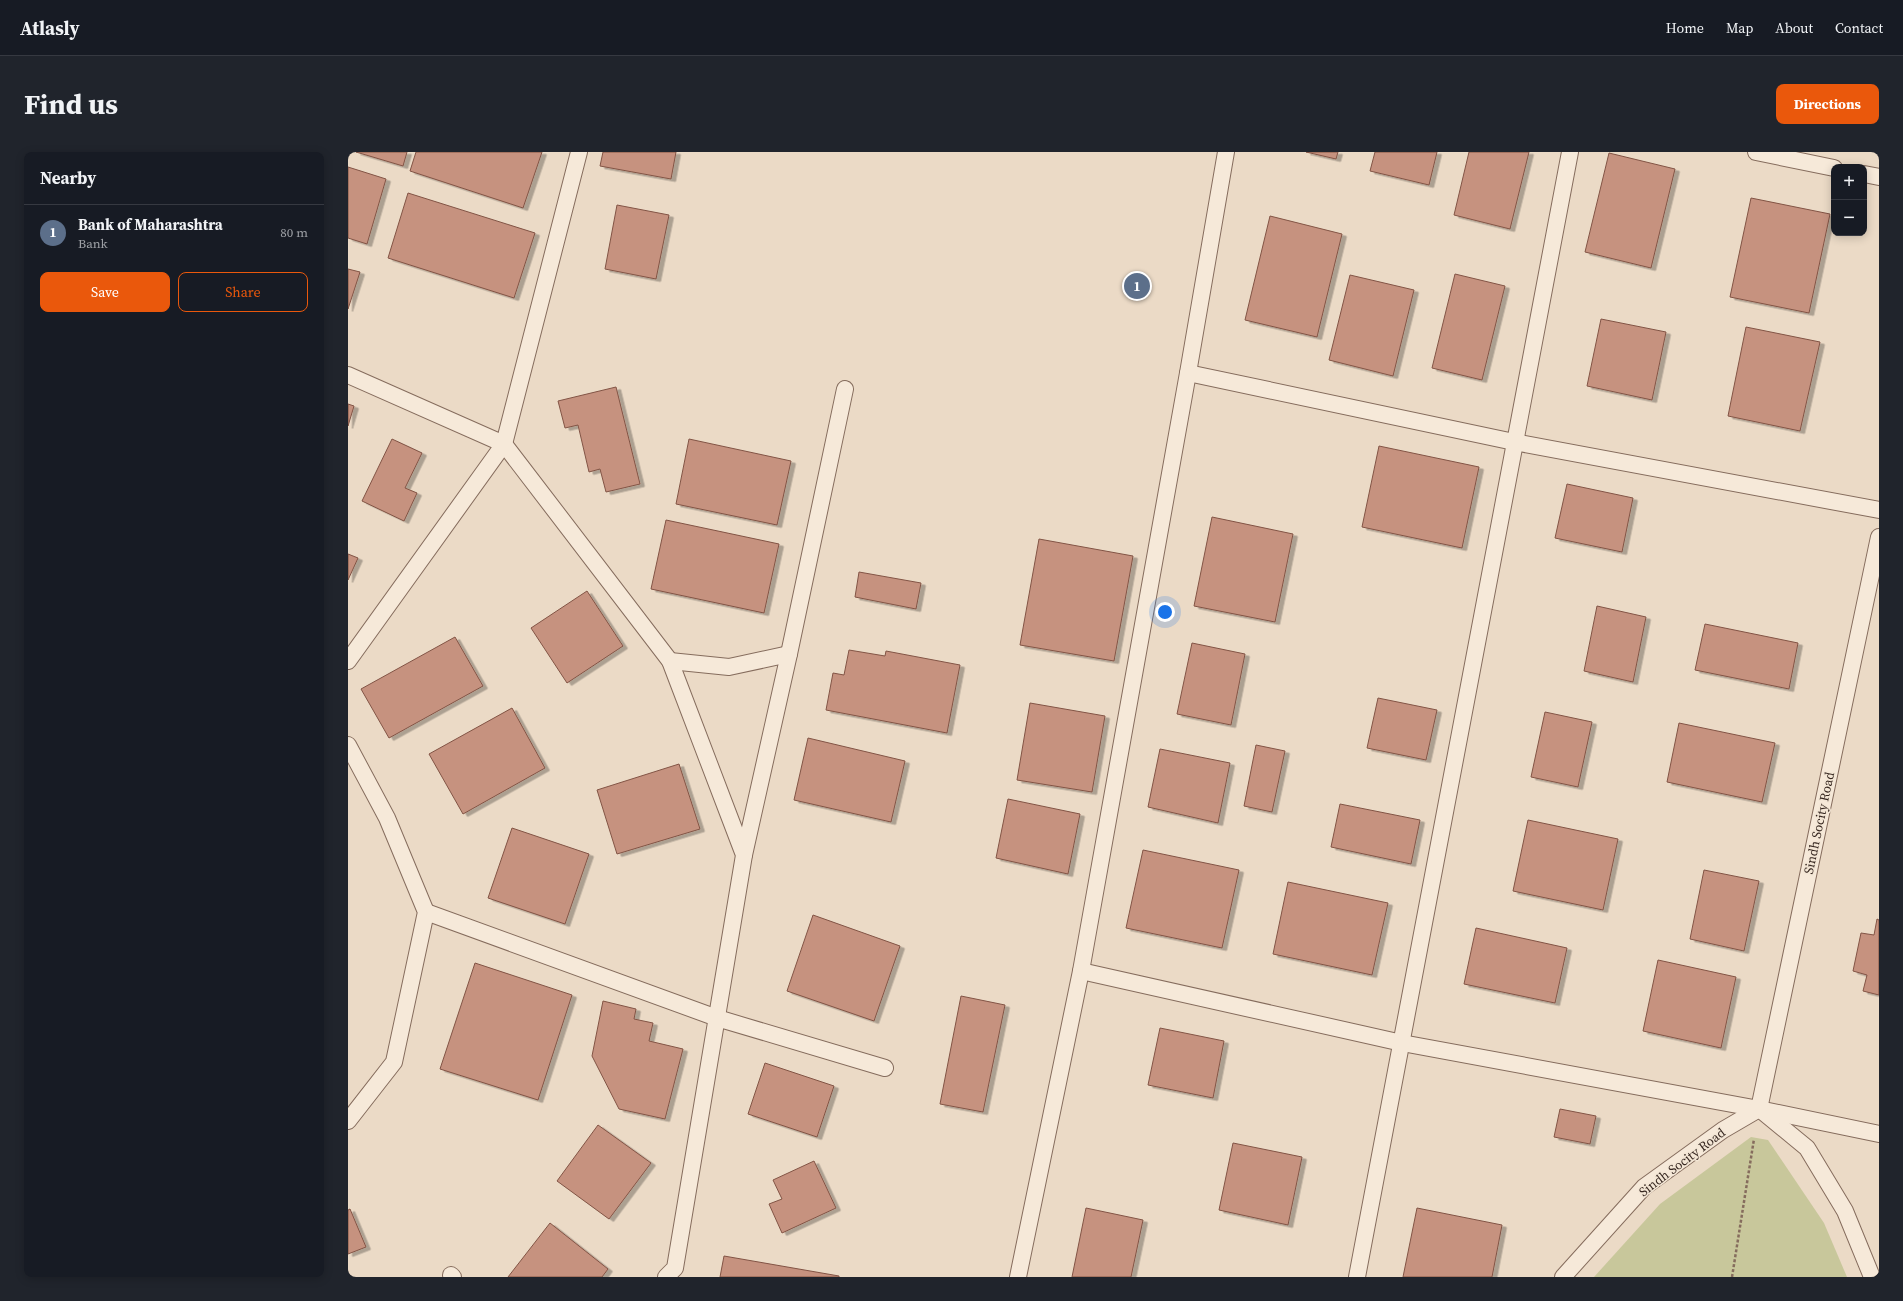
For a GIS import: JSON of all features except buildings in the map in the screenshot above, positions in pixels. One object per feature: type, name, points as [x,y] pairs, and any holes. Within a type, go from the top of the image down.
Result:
[{"type":"lane","points":[[348,661],[504,444],[579,152]]},
{"type":"lane","points":[[1018,1277],[1082,971],[1226,152]]},
{"type":"lane","points":[[1357,1277],[1570,152]]},
{"type":"lane","points":[[1756,152],[1831,167]]},
{"type":"lane","points":[[1867,175],[1879,178]]},
{"type":"lane","points":[[1188,373],[1514,442],[1879,510]]},
{"type":"lane","points":[[348,375],[504,444],[670,661],[744,855]]},
{"type":"lane","points":[[671,1274],[717,1018],[744,855],[789,654],[845,389]]},
{"type":"lane","name":"Sindh Socity Road","points":[[1563,1277],[1644,1187],[1723,1130],[1759,1108],[1879,537]]},
{"type":"lane","points":[[670,661],[729,667],[789,654]]},
{"type":"lane","points":[[348,745],[387,818],[426,912],[394,1062],[348,1121]]},
{"type":"lane","points":[[426,912],[717,1018],[886,1068]]},
{"type":"lane","points":[[1082,971],[1402,1043],[1759,1108],[1879,1134]]},
{"type":"lane","points":[[1759,1108],[1807,1148],[1845,1211],[1872,1277]]},
{"type":"path","points":[[1732,1277],[1759,1108]]},
{"type":"green space","points":[[1751,1137],[1768,1140],[1824,1223],[1847,1277],[1594,1277],[1660,1204]]},
{"type":"place","name":"Bank of Maharashtra","points":[[1137,286]]}]
